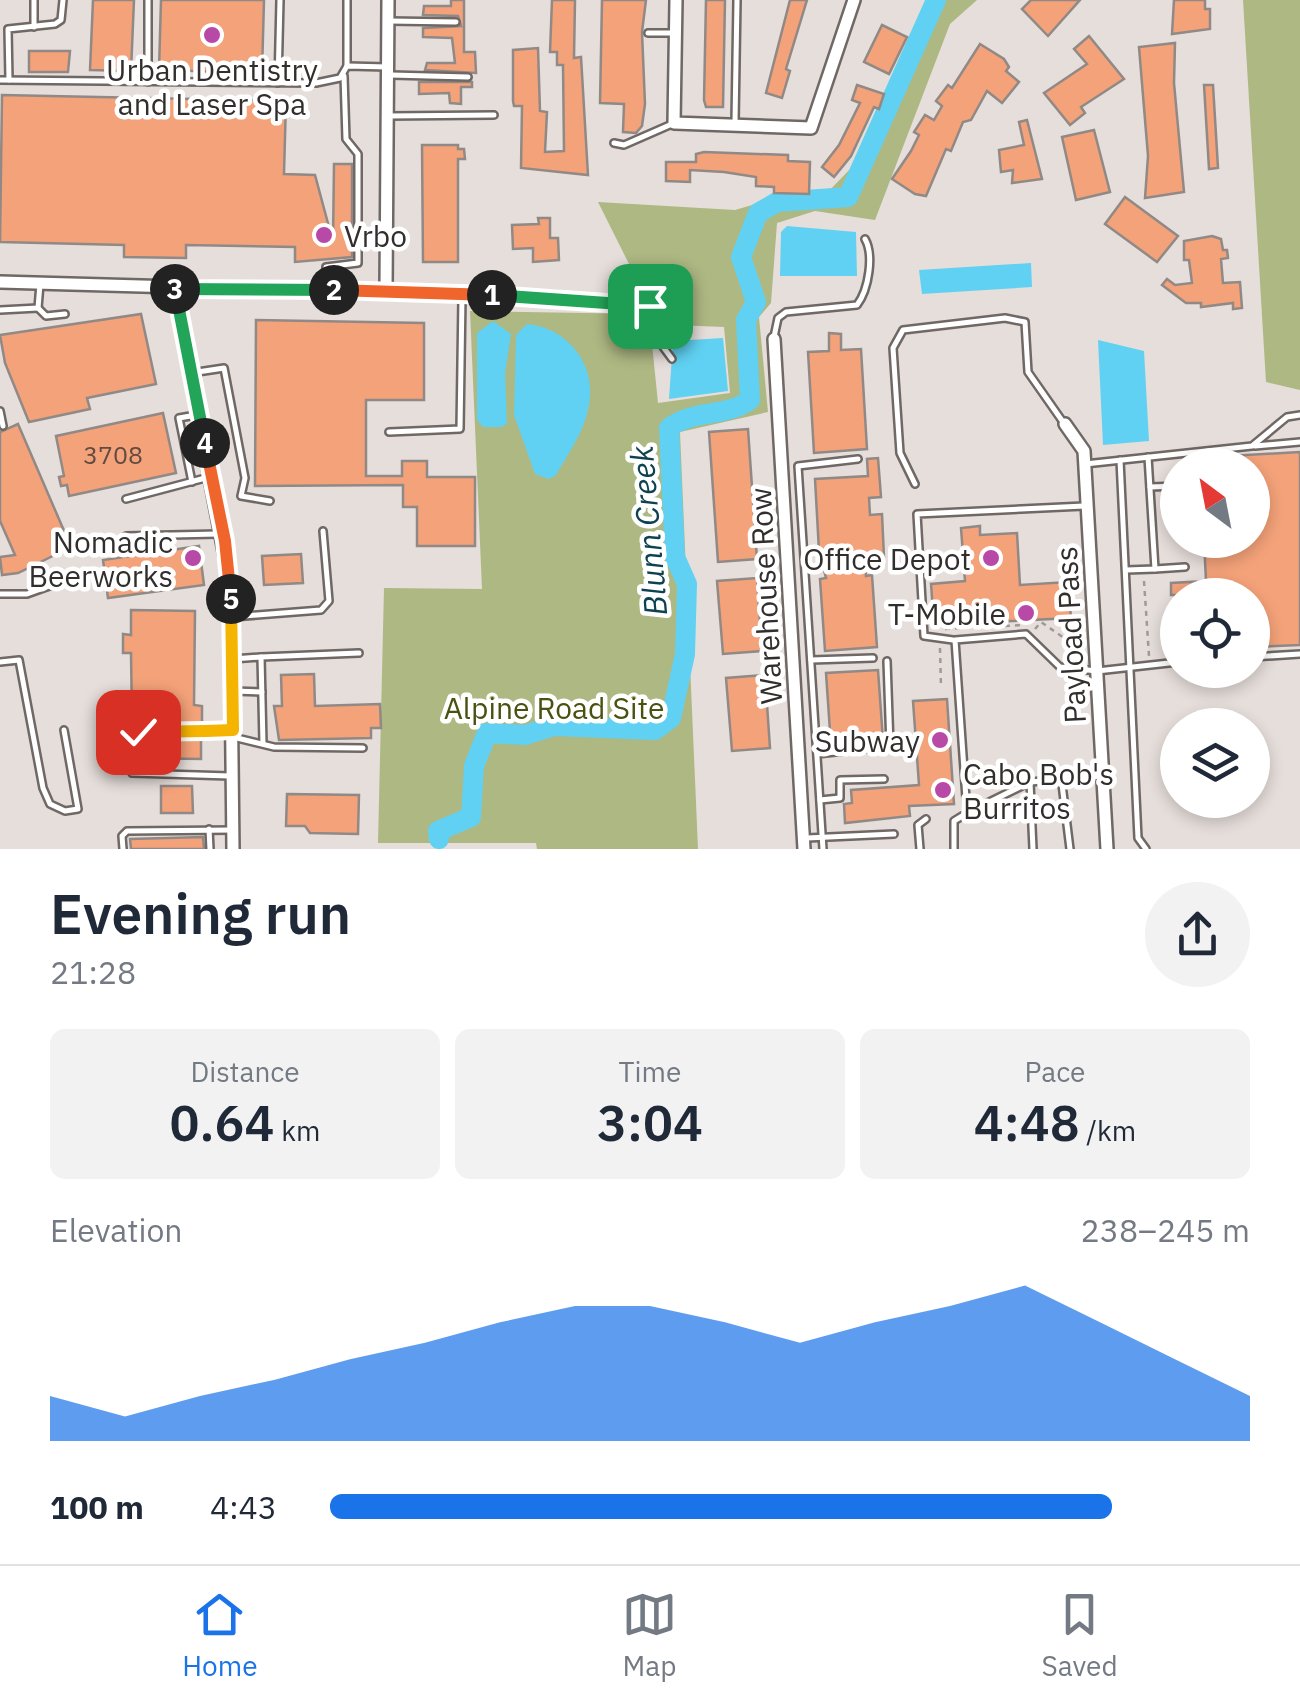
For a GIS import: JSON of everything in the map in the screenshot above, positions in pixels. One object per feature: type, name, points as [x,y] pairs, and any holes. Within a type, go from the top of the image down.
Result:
[{"type":"street","points":[[386,290],[388,0]]},
{"type":"street","points":[[676,0],[674,123],[811,128],[854,0]]},
{"type":"street","points":[[0,282],[174,289],[386,290],[561,298]]},
{"type":"street","points":[[174,289],[223,533],[232,617],[233,849]]},
{"type":"street","name":"Warehouse Row","points":[[774,339],[804,844]]},
{"type":"street","name":"Payload Pass","points":[[1065,424],[1084,451],[1108,849]]},
{"type":"lane","points":[[34,0],[34,28]]},
{"type":"lane","points":[[9,80],[8,29],[34,28],[62,20],[63,0]]},
{"type":"lane","points":[[148,0],[148,82]]},
{"type":"lane","points":[[278,83],[280,0]]},
{"type":"lane","points":[[325,290],[326,268],[358,263],[358,154],[346,140],[346,0]]},
{"type":"lane","points":[[734,125],[737,0]]},
{"type":"lane","points":[[389,21],[456,22]]},
{"type":"lane","points":[[648,33],[675,33]]},
{"type":"lane","points":[[347,66],[468,77]]},
{"type":"lane","points":[[0,80],[316,83],[344,76]]},
{"type":"lane","points":[[388,116],[494,115]]},
{"type":"lane","points":[[614,143],[624,145],[674,123]]},
{"type":"lane","points":[[774,339],[778,318],[786,312],[857,304],[866,289],[872,251],[865,238]]},
{"type":"lane","points":[[38,308],[40,284]]},
{"type":"lane","points":[[389,432],[460,430],[462,294]]},
{"type":"lane","points":[[561,298],[650,306],[663,352],[672,359]]},
{"type":"lane","points":[[0,310],[38,308],[46,316],[66,314]]},
{"type":"lane","points":[[916,484],[900,453],[894,348],[904,330],[1005,318],[1025,322],[1028,372],[1065,424]]},
{"type":"lane","points":[[191,374],[224,368],[245,478],[241,496],[270,501]]},
{"type":"lane","points":[[0,411],[4,426]]},
{"type":"lane","points":[[192,482],[178,418],[200,414]]},
{"type":"lane","points":[[1252,446],[1286,417],[1300,415]]},
{"type":"lane","points":[[1084,464],[1300,442]]},
{"type":"lane","points":[[1148,457],[1155,568]]},
{"type":"lane","points":[[823,849],[798,466],[858,459]]},
{"type":"lane","points":[[1120,460],[1138,838],[1146,849]]},
{"type":"lane","points":[[126,499],[212,476]]},
{"type":"lane","points":[[1150,488],[1160,487]]},
{"type":"lane","points":[[1087,506],[917,514],[924,636],[955,640],[1026,634],[1060,667],[1096,671],[1160,663]]},
{"type":"lane","points":[[232,617],[321,610],[329,601],[323,532]]},
{"type":"lane","points":[[126,536],[223,533]]},
{"type":"lane","points":[[1126,570],[1185,567]]},
{"type":"lane","points":[[0,594],[28,594],[80,575]]},
{"type":"lane","points":[[955,640],[967,813]]},
{"type":"lane","points":[[233,659],[359,653]]},
{"type":"lane","points":[[1270,656],[1300,654]]},
{"type":"lane","points":[[261,657],[263,744]]},
{"type":"lane","points":[[811,660],[873,658]]},
{"type":"lane","points":[[0,662],[19,660],[43,788],[50,804],[65,811],[78,809],[64,730]]},
{"type":"lane","points":[[817,754],[890,746],[887,662]]},
{"type":"lane","points":[[233,691],[262,692]]},
{"type":"lane","points":[[138,732],[233,734],[263,744],[362,748]]},
{"type":"lane","points":[[132,773],[233,776]]},
{"type":"lane","points":[[954,849],[954,821],[1030,782],[1061,776],[1103,776]]},
{"type":"lane","points":[[1061,776],[1070,849]]},
{"type":"lane","points":[[820,800],[840,798],[840,780],[884,779]]},
{"type":"lane","points":[[1030,782],[1033,849]]},
{"type":"lane","points":[[920,849],[918,825],[926,818]]},
{"type":"lane","points":[[209,829],[210,849]]},
{"type":"lane","points":[[123,849],[122,836],[127,830],[233,830]]},
{"type":"lane","points":[[804,844],[822,838],[894,834]]},
{"type":"path","points":[[1144,581],[1149,657]]},
{"type":"path","points":[[941,647],[941,687]]},
{"type":"green space","name":"Alpine Road Site","points":[[933,0],[977,0],[950,24],[875,220],[815,211],[777,223],[771,303],[759,317],[768,412],[680,432],[698,849],[537,849],[536,843],[378,843],[384,588],[482,589],[470,311],[649,314],[658,403],[730,393],[724,327],[674,325],[642,290],[598,202],[735,210],[780,197],[826,194],[854,165]]},
{"type":"green space","points":[[1243,0],[1300,0],[1300,390],[1266,382]]},
{"type":"water","points":[[787,226],[856,232],[857,276],[780,276],[781,232]]},
{"type":"water","points":[[1031,263],[1032,287],[922,294],[919,270]]},
{"type":"water","points":[[493,321],[511,334],[505,373],[507,423],[502,427],[483,427],[477,420],[477,333]]},
{"type":"water","points":[[527,324],[556,333],[568,342],[585,365],[589,379],[583,427],[556,475],[549,479],[535,474],[514,415],[516,335]]},
{"type":"water","points":[[723,338],[728,391],[669,399],[673,341]]},
{"type":"water","points":[[1098,340],[1144,351],[1149,441],[1103,445]]},
{"type":"building","points":[[93,0],[134,0],[131,71],[90,70]]},
{"type":"building","name":"Urban Dentistry and Laser Spa","points":[[161,0],[264,0],[262,73],[159,70]]},
{"type":"building","points":[[451,0],[464,0],[464,52],[475,52],[476,73],[425,70],[427,63],[455,63],[452,38],[423,37],[423,28],[461,26],[458,16],[423,15],[424,6],[451,6]]},
{"type":"building","points":[[552,0],[575,0],[574,58],[581,57],[588,175],[521,168],[522,106],[514,106],[513,101],[513,50],[538,48],[540,111],[547,112],[545,152],[564,151],[563,65],[557,65],[557,52],[550,52]]},
{"type":"building","points":[[602,0],[646,0],[642,32],[645,104],[642,126],[636,133],[623,132],[624,104],[600,103]]},
{"type":"building","points":[[706,0],[725,0],[723,107],[706,107],[704,100]]},
{"type":"building","points":[[790,0],[807,0],[786,69],[790,71],[782,98],[766,93]]},
{"type":"building","points":[[1031,0],[1080,0],[1048,36],[1022,9]]},
{"type":"building","points":[[1174,0],[1205,0],[1205,9],[1210,9],[1210,29],[1172,34]]},
{"type":"building","points":[[882,25],[907,37],[889,74],[864,62]]},
{"type":"building","points":[[1089,36],[1124,79],[1081,107],[1085,113],[1070,125],[1044,93],[1087,64],[1074,49]]},
{"type":"building","points":[[1175,43],[1174,83],[1184,192],[1145,198],[1148,156],[1139,47]]},
{"type":"building","points":[[980,44],[1004,59],[1009,67],[1006,71],[1019,82],[1002,103],[987,91],[971,120],[963,122],[951,151],[946,149],[926,196],[915,194],[892,179],[911,151],[919,135],[914,132],[925,115],[934,120],[942,106],[936,101],[948,85],[952,88]]},
{"type":"building","points":[[29,51],[70,51],[68,72],[29,72]]},
{"type":"building","points":[[419,82],[472,82],[472,87],[461,87],[461,104],[450,103],[449,93],[419,94]]},
{"type":"building","points":[[857,85],[884,94],[851,156],[834,177],[822,167],[839,145],[860,103],[852,100]]},
{"type":"building","points":[[1204,85],[1213,85],[1218,168],[1209,169]]},
{"type":"building","points":[[2,95],[286,101],[284,174],[315,175],[333,242],[334,164],[352,164],[352,257],[295,262],[295,247],[186,245],[186,258],[124,257],[124,245],[0,242]]},
{"type":"building","points":[[1027,120],[1042,179],[1012,183],[1013,170],[1001,172],[999,150],[1024,145],[1019,122]]},
{"type":"building","points":[[1094,130],[1110,192],[1076,200],[1062,137]]},
{"type":"building","points":[[422,145],[458,145],[458,149],[464,149],[465,159],[458,159],[458,262],[423,262]]},
{"type":"building","points":[[696,154],[788,155],[788,161],[810,162],[809,194],[774,193],[774,187],[756,186],[756,177],[724,172],[690,170],[690,182],[666,181],[666,162],[696,162]]},
{"type":"building","points":[[1125,197],[1178,236],[1157,262],[1105,224]]},
{"type":"building","points":[[538,218],[550,218],[550,238],[558,238],[559,260],[533,262],[533,248],[513,249],[512,225],[539,224]]},
{"type":"building","points":[[1212,236],[1221,239],[1223,250],[1227,250],[1228,258],[1221,259],[1223,283],[1240,282],[1242,308],[1233,309],[1233,303],[1201,307],[1201,303],[1186,303],[1162,285],[1167,279],[1175,285],[1192,283],[1189,260],[1184,260],[1184,241]]},
{"type":"building","points":[[141,314],[156,384],[87,398],[90,409],[29,422],[5,363],[0,335]]},
{"type":"building","points":[[256,320],[424,323],[424,400],[366,400],[366,476],[402,476],[402,461],[427,461],[427,477],[475,477],[475,546],[417,546],[417,507],[403,507],[403,485],[255,486]]},
{"type":"building","points":[[829,333],[841,334],[841,350],[861,349],[867,449],[814,453],[808,352],[829,351]]},
{"type":"building","points":[[163,413],[176,473],[69,496],[67,485],[61,486],[59,477],[64,476],[56,436]]},
{"type":"building","points":[[18,424],[71,547],[18,573],[2,575],[0,557],[15,555],[0,521],[0,432]]},
{"type":"building","points":[[748,429],[757,559],[718,562],[709,432]]},
{"type":"building","points":[[1300,452],[1300,645],[1270,646],[1270,578],[1206,578],[1205,558],[1270,558],[1270,454]]},
{"type":"building","points":[[878,458],[881,497],[869,498],[870,515],[882,514],[884,557],[865,558],[866,576],[872,575],[877,647],[825,651],[820,579],[826,578],[819,551],[815,479],[868,476],[867,459]]},
{"type":"building","name":"Office Depot","points":[[980,526],[980,535],[1017,533],[1020,585],[1068,582],[1071,618],[934,625],[931,584],[965,581],[961,528]]},
{"type":"building","points":[[199,546],[204,585],[108,598],[103,560]]},
{"type":"building","points":[[301,554],[303,583],[264,585],[262,556]]},
{"type":"building","points":[[757,578],[762,651],[723,654],[717,581]]},
{"type":"building","points":[[131,610],[195,611],[194,705],[202,706],[202,724],[138,726],[138,718],[132,718],[131,653],[123,653],[123,634],[131,635]]},
{"type":"building","points":[[878,670],[883,740],[831,746],[826,673]]},
{"type":"building","points":[[314,674],[315,706],[380,704],[381,728],[371,728],[371,738],[279,740],[274,706],[282,706],[281,675]]},
{"type":"building","points":[[765,675],[770,748],[732,751],[726,678]]},
{"type":"building","points":[[947,699],[954,804],[909,806],[910,816],[845,823],[844,804],[852,803],[851,790],[919,785],[913,701]]},
{"type":"building","points":[[201,737],[201,759],[137,758],[137,738]]},
{"type":"building","points":[[161,786],[192,786],[193,813],[161,813]]},
{"type":"building","points":[[287,794],[359,795],[358,834],[310,833],[305,826],[286,826]]},
{"type":"building","points":[[203,837],[204,849],[131,849],[130,839]]},
{"type":"waterway","name":"Blunn Creek","points":[[439,839],[438,831],[471,817],[474,766],[487,733],[525,735],[554,726],[655,730],[671,718],[685,654],[687,584],[675,557],[669,428],[688,418],[730,409],[750,400],[746,320],[756,302],[741,257],[758,213],[777,202],[848,197],[936,0]]},
{"type":"place","name":"Urban Dentistry and Laser Spa","points":[[212,35]]},
{"type":"place","name":"Vrbo","points":[[324,235]]},
{"type":"place","name":"Nomadic Beerworks","points":[[193,558]]},
{"type":"place","name":"Office Depot","points":[[991,558]]},
{"type":"place","name":"T-Mobile","points":[[1026,613]]},
{"type":"place","name":"Subway","points":[[940,740]]},
{"type":"place","name":"Cabo Bob's Burritos","points":[[943,790]]},
{"type":"route","points":[[138,732],[233,730],[233,623],[225,541],[174,289],[386,290],[650,306]]}]
